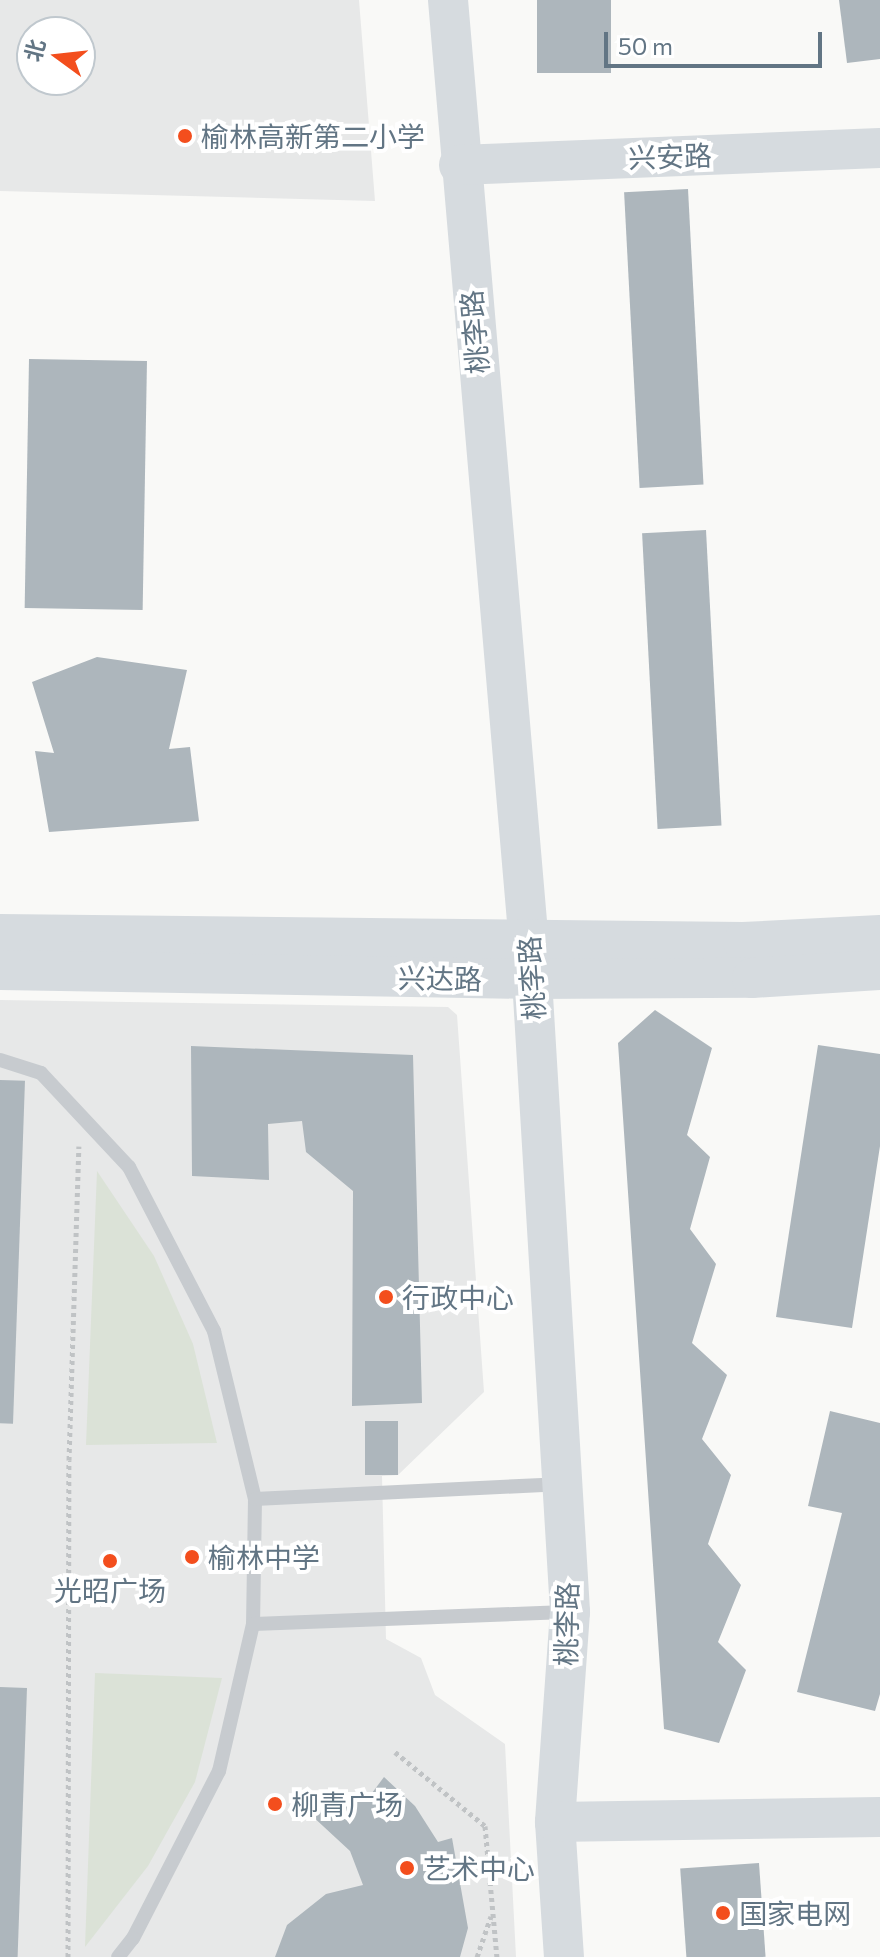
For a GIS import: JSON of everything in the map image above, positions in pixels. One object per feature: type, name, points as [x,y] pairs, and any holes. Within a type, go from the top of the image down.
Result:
[{"type":"main road","name":"桃李路","points":[[448,0],[459,165],[530,960],[570,1612],[555,1822],[564,1957]]},
{"type":"main road","name":"兴安路","points":[[459,165],[880,148]]},
{"type":"main road","name":"兴达路","points":[[0,934],[530,960],[752,978],[880,970]]},
{"type":"main road","name":"兴达路","points":[[0,970],[530,960],[743,942],[880,935]]},
{"type":"main road","points":[[555,1822],[880,1817]]},
{"type":"lane","points":[[0,1060],[41,1073],[129,1167],[214,1331],[255,1499],[253,1624],[219,1771],[133,1938],[118,1957]]},
{"type":"lane","points":[[255,1499],[562,1484]]},
{"type":"lane","points":[[253,1624],[570,1612]]},
{"type":"path","points":[[68,1957],[69,1460],[80,1115]]},
{"type":"path","points":[[395,1752],[485,1826],[497,1957]]},
{"type":"path","points":[[477,1957],[493,1911]]},
{"type":"shaded area","name":"榆林高新第二小学","points":[[0,0],[359,0],[375,201],[0,191]]},
{"type":"shaded area","name":"榆林中学","points":[[0,1000],[448,1007],[457,1015],[484,1392],[398,1475],[382,1476],[386,1639],[421,1658],[435,1695],[505,1744],[516,1957],[0,1957]]},
{"type":"shaded area","points":[[97,1171],[154,1256],[193,1344],[217,1443],[86,1445]]},
{"type":"shaded area","points":[[95,1673],[222,1678],[195,1782],[148,1866],[85,1947]]},
{"type":"building","points":[[537,0],[611,0],[611,73],[537,73]]},
{"type":"building","points":[[839,0],[880,0],[880,59],[847,63]]},
{"type":"building","points":[[688,189],[703,485],[640,488],[624,192]]},
{"type":"building","points":[[29,359],[147,361],[143,610],[25,608]]},
{"type":"building","points":[[706,530],[721,826],[658,829],[642,533]]},
{"type":"building","points":[[97,657],[187,670],[169,749],[190,747],[199,821],[49,832],[35,751],[54,753],[32,682]]},
{"type":"building","points":[[655,1010],[712,1048],[687,1135],[710,1157],[690,1229],[716,1264],[692,1343],[727,1375],[702,1439],[731,1475],[708,1544],[741,1585],[718,1642],[746,1670],[719,1743],[664,1729],[618,1043]]},
{"type":"building","points":[[818,1045],[880,1054],[880,1146],[852,1328],[776,1317]]},
{"type":"building","name":"行政中心","points":[[191,1046],[413,1055],[422,1403],[352,1406],[353,1191],[306,1152],[302,1121],[268,1124],[269,1180],[192,1176]]},
{"type":"building","points":[[0,1080],[25,1081],[13,1424],[0,1423]]},
{"type":"building","points":[[830,1411],[880,1423],[880,1694],[875,1711],[797,1692],[842,1513],[808,1506]]},
{"type":"building","points":[[365,1421],[398,1421],[398,1475],[365,1475]]},
{"type":"building","points":[[0,1687],[27,1688],[18,1957],[0,1957]]},
{"type":"building","name":"艺术中心","points":[[384,1777],[415,1806],[438,1842],[452,1838],[468,1928],[460,1957],[275,1957],[287,1925],[326,1894],[363,1885],[350,1851],[310,1814],[320,1797],[340,1810],[357,1791],[369,1797]]},
{"type":"building","name":"国家电网","points":[[759,1863],[766,1957],[686,1957],[680,1869]]},
{"type":"place","name":"榆林高新第二小学","points":[[185,136]]},
{"type":"place","name":"行政中心","points":[[386,1297]]},
{"type":"place","name":"榆林中学","points":[[192,1557]]},
{"type":"place","name":"光昭广场","points":[[110,1561]]},
{"type":"place","name":"柳青广场","points":[[275,1804]]},
{"type":"place","name":"艺术中心","points":[[407,1868]]},
{"type":"place","name":"国家电网","points":[[723,1913]]}]
